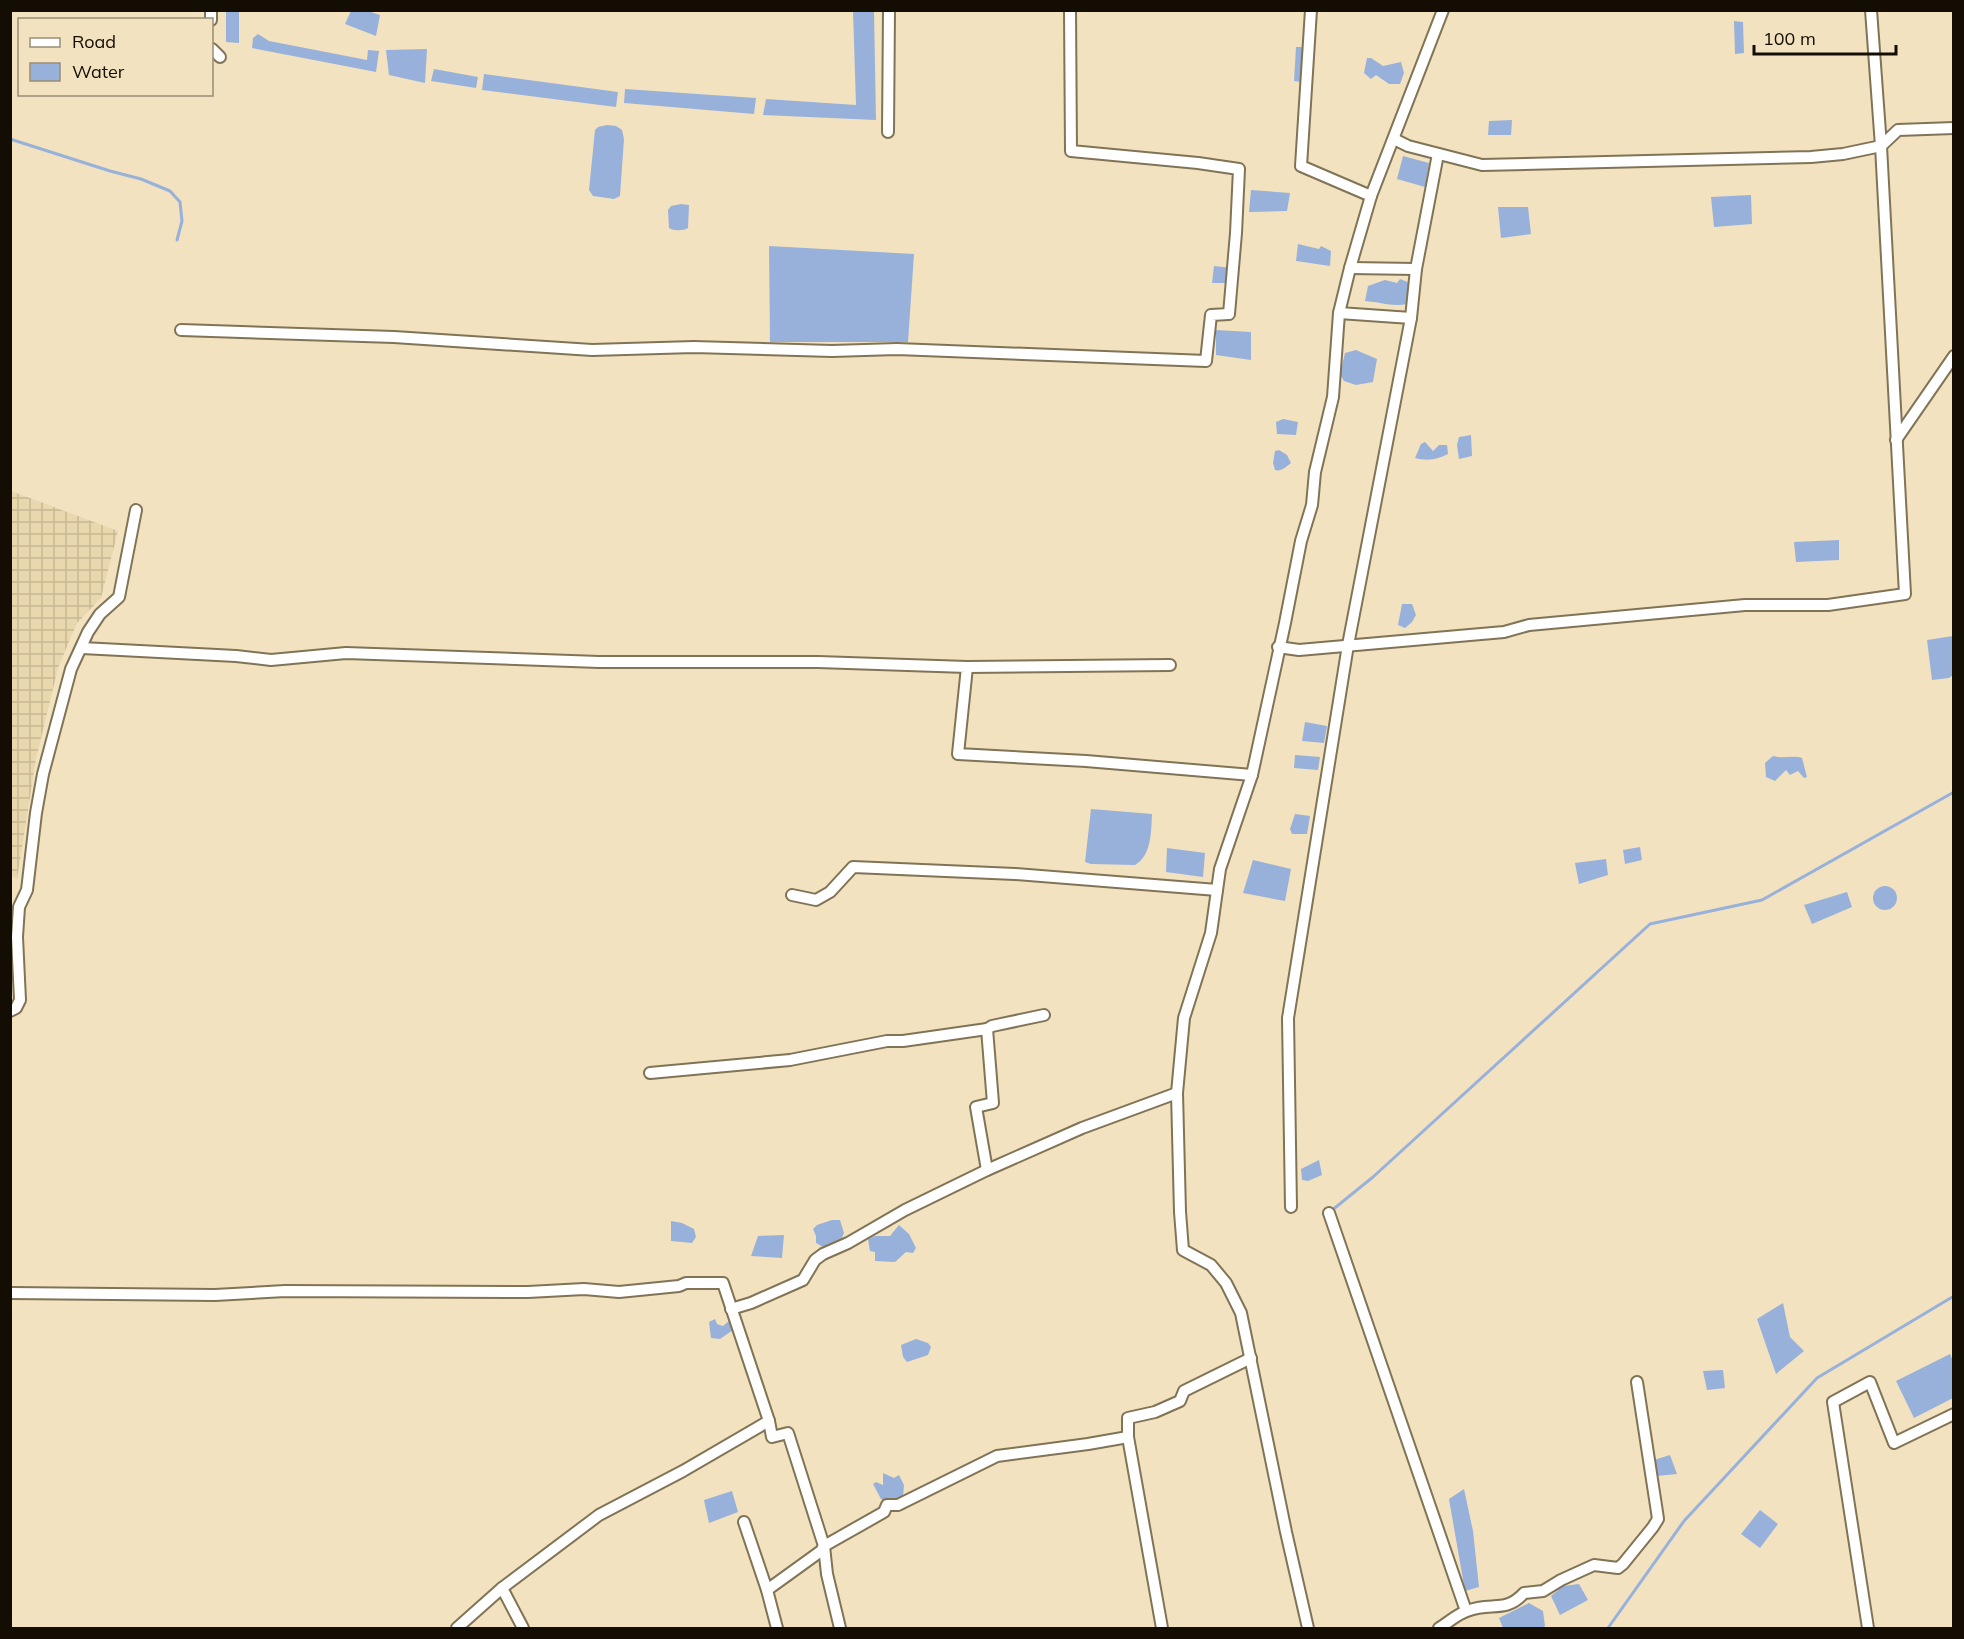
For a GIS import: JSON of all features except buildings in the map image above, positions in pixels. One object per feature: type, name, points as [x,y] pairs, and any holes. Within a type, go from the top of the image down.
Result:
[{"type":"street","points":[[888,132],[889,10]]},
{"type":"street","points":[[182,330],[394,337],[592,350],[694,347],[832,351],[897,349],[1206,361],[1211,315],[1228,314],[1236,233],[1239,169],[1071,151],[1070,10]]},
{"type":"street","points":[[1311,10],[1301,166],[1371,196]]},
{"type":"street","points":[[1308,1629],[1241,1313],[1226,1283],[1211,1265],[1183,1250],[1177,1093],[1184,1018],[1211,933],[1220,869],[1252,775],[1301,541],[1312,505],[1316,472],[1333,397],[1339,313],[1350,268],[1371,196],[1443,10]]},
{"type":"street","points":[[1278,647],[1299,650],[1504,632],[1529,626],[1745,605],[1828,605],[1905,594],[1881,146],[1871,10]]},
{"type":"street","points":[[1394,140],[1408,146],[1482,165],[1811,157],[1843,154],[1881,146],[1898,130],[1953,128]]},
{"type":"street","points":[[1291,1207],[1288,1018],[1348,645],[1412,318],[1416,269],[1438,154]]},
{"type":"street","points":[[1350,268],[1416,269]]},
{"type":"street","points":[[1339,313],[1412,318]]},
{"type":"street","points":[[1896,440],[1953,356]]},
{"type":"street","points":[[10,1011],[16,1008],[20,1000],[17,937],[19,907],[27,890],[36,813],[44,774],[71,669],[88,632],[100,614],[119,597],[136,510]]},
{"type":"street","points":[[82,648],[271,660],[346,653],[599,662],[818,662],[967,667],[1170,665]]},
{"type":"street","points":[[967,667],[958,754],[1252,775]]},
{"type":"street","points":[[792,895],[816,900],[830,892],[853,867],[1025,875],[1217,890]]},
{"type":"street","points":[[650,1073],[790,1060],[887,1041],[903,1041],[987,1029],[1044,1015]]},
{"type":"street","points":[[987,1029],[993,1103],[976,1107],[987,1170]]},
{"type":"street","points":[[731,1309],[751,1303],[803,1280],[815,1260],[823,1254],[987,1170],[1082,1128],[1177,1093]]},
{"type":"street","points":[[1329,1213],[1466,1611]]},
{"type":"street","points":[[10,1293],[215,1295],[285,1291],[528,1292],[584,1288],[619,1292],[679,1286],[686,1282],[723,1283],[769,1421],[772,1437],[788,1433],[824,1546],[840,1629]]},
{"type":"street","points":[[1162,1629],[1128,1437],[1128,1418],[1169,1407],[1180,1401],[1184,1391],[1251,1358]]},
{"type":"street","points":[[1439,1629],[1466,1611],[1515,1603],[1524,1593],[1543,1591],[1594,1565],[1618,1568],[1653,1527],[1658,1519],[1637,1382]]},
{"type":"street","points":[[1868,1629],[1833,1402],[1870,1382],[1894,1443],[1953,1414]]},
{"type":"street","points":[[457,1629],[502,1588],[599,1515],[683,1472],[769,1421]]},
{"type":"street","points":[[767,1590],[821,1551],[824,1546],[884,1512],[888,1505],[898,1505],[996,1456],[1128,1437]]},
{"type":"street","points":[[744,1522],[767,1590],[777,1629]]},
{"type":"street","points":[[502,1588],[523,1629]]},
{"type":"shaded area","points":[[11,491],[118,531],[101,598],[77,623],[58,668],[36,759],[17,879],[10,876]]},
{"type":"water","points":[[226,11],[239,11],[239,43],[226,42]]},
{"type":"water","points":[[351,11],[368,11],[380,15],[376,36],[345,24]]},
{"type":"water","points":[[853,11],[874,11],[876,120],[763,115],[766,99],[856,105]]},
{"type":"water","points":[[1734,21],[1743,22],[1744,53],[1735,54]]},
{"type":"water","points":[[258,34],[269,41],[367,60],[368,50],[379,51],[376,72],[252,48],[253,38]]},
{"type":"water","points":[[1296,47],[1303,47],[1301,82],[1294,81]]},
{"type":"water","points":[[427,49],[425,83],[389,75],[386,50]]},
{"type":"water","points":[[1367,58],[1383,66],[1401,62],[1404,73],[1400,84],[1389,84],[1376,75],[1371,79],[1364,73]]},
{"type":"water","points":[[434,69],[478,77],[476,88],[431,81]]},
{"type":"water","points":[[484,74],[618,92],[616,107],[482,90]]},
{"type":"water","points":[[625,89],[756,98],[754,114],[624,103]]},
{"type":"water","points":[[1512,120],[1511,135],[1488,135],[1489,121]]},
{"type":"water","points":[[607,125],[616,126],[622,130],[624,139],[620,196],[614,199],[593,196],[589,190],[595,130]]},
{"type":"water","points":[[1403,156],[1429,163],[1425,187],[1397,179]]},
{"type":"water","points":[[1251,190],[1290,193],[1287,211],[1249,212]]},
{"type":"water","points":[[1751,195],[1752,224],[1714,227],[1711,197]]},
{"type":"water","points":[[689,205],[688,228],[671,229],[669,228],[668,210],[671,206]]},
{"type":"water","points":[[1498,207],[1528,207],[1531,234],[1501,238]]},
{"type":"water","points":[[1298,244],[1319,249],[1321,246],[1331,251],[1330,266],[1296,261]]},
{"type":"water","points":[[769,246],[914,254],[908,342],[770,342]]},
{"type":"water","points":[[1214,266],[1233,268],[1231,283],[1212,283]]},
{"type":"water","points":[[1400,279],[1410,283],[1407,304],[1392,305],[1365,301],[1368,286],[1385,280],[1397,283]]},
{"type":"water","points":[[1216,330],[1251,332],[1251,360],[1216,355]]},
{"type":"water","points":[[1356,350],[1377,359],[1373,382],[1356,385],[1344,381],[1340,374],[1345,353]]},
{"type":"water","points":[[1283,419],[1298,422],[1296,435],[1277,434],[1276,422]]},
{"type":"water","points":[[1471,435],[1472,456],[1459,459],[1457,445],[1459,437]]},
{"type":"water","points":[[1425,442],[1433,451],[1439,445],[1447,445],[1448,454],[1432,459],[1415,458],[1421,444]]},
{"type":"water","points":[[1279,450],[1287,455],[1291,463],[1283,469],[1275,470],[1273,463],[1275,451]]},
{"type":"water","points":[[1839,540],[1839,560],[1796,562],[1794,542]]},
{"type":"water","points":[[1402,604],[1412,604],[1416,615],[1405,628],[1398,625]]},
{"type":"water","points":[[1953,636],[1953,675],[1949,678],[1932,680],[1927,640]]},
{"type":"water","points":[[1305,722],[1327,726],[1324,743],[1302,741]]},
{"type":"water","points":[[1295,755],[1320,757],[1318,770],[1294,768]]},
{"type":"water","points":[[1773,756],[1802,758],[1807,777],[1804,778],[1798,771],[1790,775],[1786,770],[1775,781],[1766,777],[1765,763]]},
{"type":"water","points":[[1091,809],[1152,814],[1150,842],[1141,861],[1135,865],[1085,862]]},
{"type":"water","points":[[1295,814],[1310,816],[1307,834],[1292,834],[1290,829]]},
{"type":"water","points":[[1640,847],[1642,860],[1625,864],[1623,850]]},
{"type":"water","points":[[1167,848],[1205,853],[1203,877],[1166,872]]},
{"type":"water","points":[[1606,859],[1608,875],[1579,884],[1575,863]]},
{"type":"water","points":[[1253,860],[1291,869],[1285,901],[1243,893]]},
{"type":"water","points":[[1885,886],[1894,889],[1897,898],[1894,907],[1885,910],[1876,907],[1873,898],[1876,889]]},
{"type":"water","points":[[1847,892],[1852,907],[1812,924],[1804,905]]},
{"type":"water","points":[[1319,1160],[1322,1175],[1308,1181],[1302,1180],[1301,1169]]},
{"type":"water","points":[[840,1220],[844,1233],[842,1238],[823,1247],[816,1243],[813,1229],[817,1225]]},
{"type":"water","points":[[671,1221],[694,1229],[696,1237],[692,1243],[671,1241]]},
{"type":"water","points":[[899,1225],[909,1234],[916,1248],[913,1253],[906,1252],[895,1262],[875,1261],[875,1252],[870,1251],[868,1239],[875,1236],[890,1236]]},
{"type":"water","points":[[784,1235],[782,1258],[751,1256],[758,1236]]},
{"type":"water","points":[[1783,1303],[1790,1337],[1804,1351],[1776,1374],[1757,1319]]},
{"type":"water","points":[[715,1319],[717,1324],[723,1326],[730,1320],[733,1330],[720,1339],[711,1338],[709,1322]]},
{"type":"water","points":[[916,1339],[928,1343],[931,1347],[928,1355],[907,1362],[903,1357],[901,1345]]},
{"type":"water","points":[[1950,1354],[1953,1361],[1953,1398],[1914,1418],[1896,1381]]},
{"type":"water","points":[[1723,1370],[1725,1388],[1707,1390],[1703,1371]]},
{"type":"water","points":[[1670,1455],[1677,1474],[1657,1476],[1654,1460]]},
{"type":"water","points":[[883,1473],[894,1478],[899,1475],[904,1485],[903,1497],[885,1502],[881,1499],[873,1484],[876,1482],[883,1485]]},
{"type":"water","points":[[1464,1489],[1473,1531],[1479,1587],[1465,1591],[1449,1499]]},
{"type":"water","points":[[732,1491],[738,1512],[709,1523],[704,1500]]},
{"type":"water","points":[[1760,1510],[1778,1524],[1760,1548],[1741,1534]]},
{"type":"water","points":[[1579,1584],[1588,1600],[1560,1615],[1551,1596],[1563,1586]]},
{"type":"water","points":[[1529,1603],[1543,1611],[1545,1626],[1543,1628],[1503,1628],[1499,1618]]},
{"type":"waterway","points":[[10,139],[141,179],[170,191],[180,202],[182,221],[177,240]]},
{"type":"waterway","points":[[1331,1211],[1373,1177],[1650,924],[1762,900],[1954,792]]},
{"type":"waterway","points":[[1608,1628],[1684,1521],[1817,1378],[1954,1296]]}]
